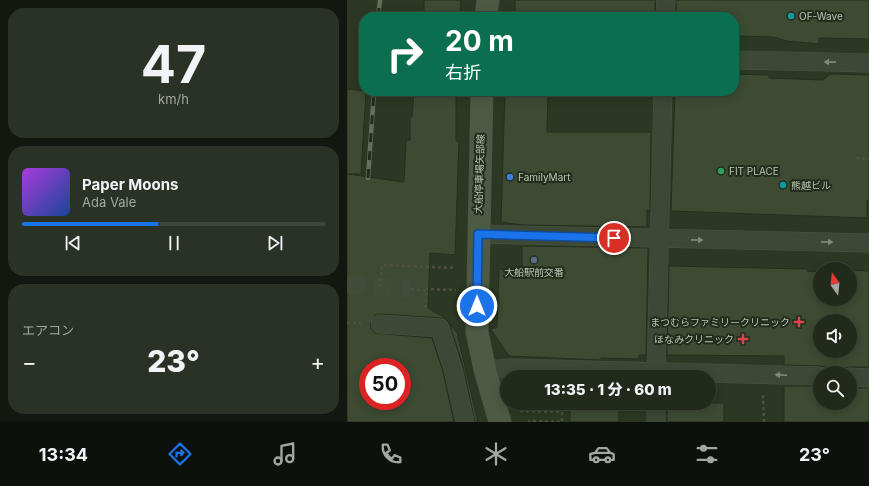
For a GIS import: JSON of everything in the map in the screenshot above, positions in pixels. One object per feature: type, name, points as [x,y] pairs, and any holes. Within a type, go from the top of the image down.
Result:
[{"type":"main road","points":[[487,12],[488,0]]},
{"type":"main road","name":"大船停車場矢部線","points":[[482,96],[477,332],[485,370],[500,422]]},
{"type":"street","points":[[665,12],[666,0]]},
{"type":"street","points":[[739,60],[869,63]]},
{"type":"street","points":[[656,370],[658,239],[663,96]]},
{"type":"street","points":[[478,234],[869,243]]},
{"type":"street","points":[[380,324],[440,328],[453,369],[465,422]]},
{"type":"street","points":[[485,370],[500,370]]},
{"type":"street","points":[[716,374],[813,376]]},
{"type":"street","points":[[857,377],[869,378]]},
{"type":"street","points":[[656,410],[656,422]]},
{"type":"path","points":[[856,158],[869,159]]},
{"type":"path","points":[[380,287],[383,264],[459,268]]},
{"type":"path","points":[[423,327],[427,290],[411,289],[461,290]]},
{"type":"path","points":[[347,323],[355,323]]},
{"type":"path","points":[[763,374],[763,422]]},
{"type":"path","points":[[520,411],[533,410],[562,412],[562,422],[528,422]]},
{"type":"building","points":[[424,0],[461,0],[460,12],[424,12]]},
{"type":"building","points":[[515,0],[655,0],[655,12],[515,12]]},
{"type":"building","points":[[676,0],[869,0],[869,39],[819,38],[819,44],[787,41],[774,37],[739,36],[739,12],[676,12]]},
{"type":"building","points":[[739,74],[769,75],[769,78],[823,80],[830,74],[869,75],[869,201],[867,201],[867,218],[671,211],[675,96],[739,96]]},
{"type":"building","points":[[347,89],[359,90],[359,96],[366,96],[361,174],[347,174]]},
{"type":"building","points":[[414,96],[456,96],[456,141],[459,141],[455,255],[430,253],[428,308],[446,320],[441,318],[381,314],[375,315],[370,323],[371,329],[375,333],[432,338],[443,372],[454,422],[347,422],[347,174],[404,182],[406,140],[410,140],[410,117],[412,117]]},
{"type":"building","points":[[505,96],[548,96],[547,132],[651,132],[650,210],[647,210],[647,227],[523,225],[501,222]]},
{"type":"building","points":[[522,246],[648,248],[646,355],[639,355],[639,359],[601,358],[601,360],[509,356],[490,328],[497,328],[499,269],[522,269]]},
{"type":"building","points":[[669,266],[807,269],[807,271],[813,271],[813,306],[857,306],[857,270],[869,271],[869,367],[784,365],[784,356],[667,355]]},
{"type":"building","points":[[448,322],[457,333],[478,422],[475,422],[463,366]]},
{"type":"building","points":[[784,386],[813,386],[813,410],[857,410],[857,388],[869,388],[869,422],[784,422]]},
{"type":"building","points":[[716,403],[724,403],[724,422],[667,422],[667,410],[716,410]]},
{"type":"building","points":[[570,410],[619,410],[619,422],[570,422]]},
{"type":"tunnel","points":[[347,284],[411,289]]},
{"type":"railway","points":[[379,12],[380,0]]},
{"type":"railway","points":[[368,178],[374,96]]},
{"type":"place","name":"OF-Wave","points":[[791,16]]},
{"type":"place","name":"FIT PLACE","points":[[721,171]]},
{"type":"place","name":"FamilyMart","points":[[510,177]]},
{"type":"place","name":"熊越ビル","points":[[783,185]]},
{"type":"place","name":"大船駅前交番","points":[[534,260]]},
{"type":"place","name":"まつむらファミリークリニック","points":[[799,322]]},
{"type":"place","name":"ほなみクリニック","points":[[743,339]]},
{"type":"route","points":[[477,306],[478,234],[614,238]]}]
